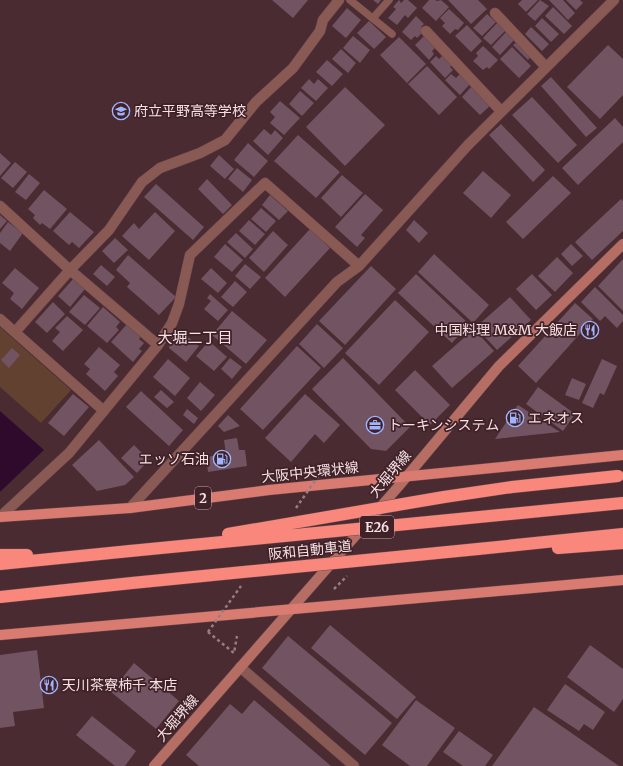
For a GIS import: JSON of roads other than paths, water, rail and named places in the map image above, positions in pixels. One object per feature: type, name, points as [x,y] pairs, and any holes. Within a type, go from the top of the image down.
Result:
[{"type":"highway","points":[[130,551],[444,497],[512,487],[623,475]]},
{"type":"highway","name":"阪和自動車道","points":[[0,564],[623,503]]},
{"type":"highway","name":"阪和自動車道","points":[[0,597],[623,534]]},
{"type":"highway","name":"E26","points":[[478,549],[574,548],[623,543]]},
{"type":"highway","points":[[0,555],[89,555]]},
{"type":"main road","name":"大堀堺線","points":[[154,766],[393,493],[499,366],[623,244]]},
{"type":"main road","name":"大阪中央環状線","points":[[0,517],[130,508],[269,490],[623,455]]},
{"type":"main road","points":[[0,635],[623,580]]},
{"type":"street","points":[[15,332],[70,270],[109,230],[142,182],[160,168],[200,153],[225,140],[256,102],[293,68],[320,31],[323,20],[339,0]]},
{"type":"street","points":[[130,508],[337,282],[359,266],[468,145],[614,0]]},
{"type":"street","points":[[494,13],[546,67]]},
{"type":"street","points":[[426,31],[502,112]]},
{"type":"street","points":[[0,517],[69,453],[158,345],[172,324],[179,304],[190,255],[265,183],[359,266]]},
{"type":"street","points":[[0,206],[70,270],[158,345]]},
{"type":"street","points":[[0,319],[104,411]]},
{"type":"street","points":[[240,667],[354,766]]},
{"type":"lane","points":[[350,0],[392,34]]},
{"type":"lane","points":[[373,18],[389,0]]},
{"type":"place","name":"府立平野高等学校","points":[[121,111]]},
{"type":"place","name":"中国料理 M&M 大飯店","points":[[590,330]]},
{"type":"place","name":"エネオス","points":[[515,418]]},
{"type":"place","name":"トーキンシステム","points":[[375,425]]},
{"type":"place","name":"エッソ石油","points":[[222,459]]},
{"type":"place","name":"天川茶寮柿千 本店","points":[[49,685]]},
{"type":"district","name":"大堀二丁目","points":[[195,337]]}]
